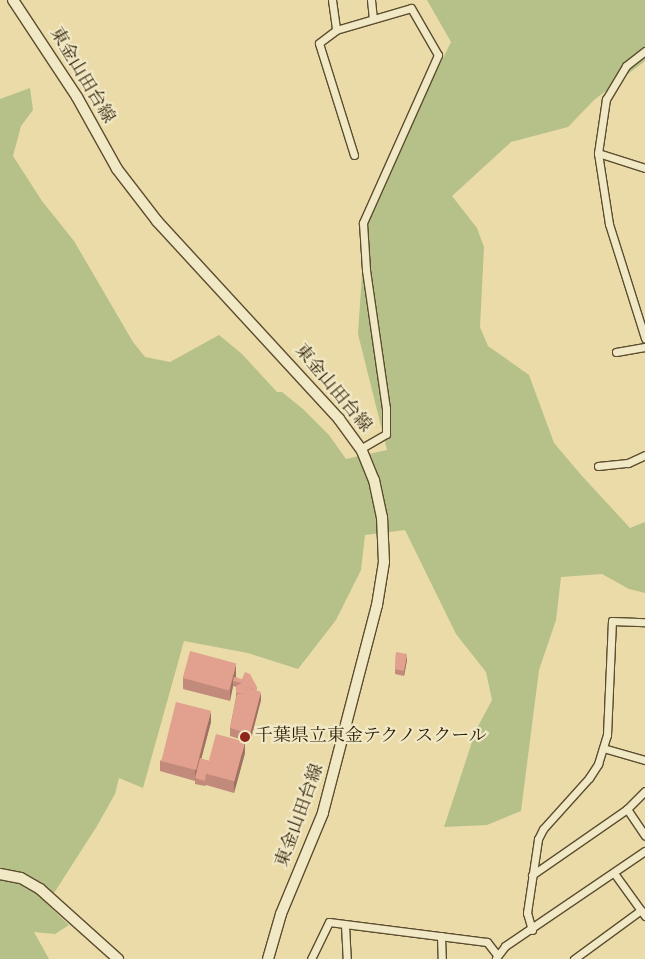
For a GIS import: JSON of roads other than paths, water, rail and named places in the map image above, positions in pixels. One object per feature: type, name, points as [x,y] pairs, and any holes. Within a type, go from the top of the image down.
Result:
[{"type":"main road","name":"東金山田台線","points":[[13,0],[77,97],[117,169],[157,221],[313,388],[360,449],[374,480],[382,517],[384,562],[377,605],[323,813],[281,914],[268,959]]},
{"type":"main road","points":[[0,874],[21,878],[40,889],[118,959]]},
{"type":"street","points":[[332,0],[336,30]]},
{"type":"street","points":[[371,0],[373,18]]},
{"type":"street","points":[[354,155],[319,43],[336,30],[411,8],[438,55],[363,224],[366,270],[386,408],[386,434],[360,449]]},
{"type":"street","points":[[645,51],[626,66],[606,98],[598,153],[609,224],[645,338]]},
{"type":"street","points":[[598,153],[645,168]]},
{"type":"street","points":[[616,352],[645,347]]},
{"type":"street","points":[[598,466],[628,462],[645,455]]},
{"type":"street","points":[[532,930],[527,913],[538,839],[544,829],[589,778],[603,748],[609,724],[612,621],[645,622]]},
{"type":"street","points":[[603,748],[645,760]]},
{"type":"street","points":[[532,875],[627,809],[645,792]]},
{"type":"street","points":[[627,809],[645,836]]},
{"type":"street","points":[[311,959],[328,922],[487,942],[496,957],[645,850]]},
{"type":"street","points":[[574,959],[643,913],[614,874]]},
{"type":"street","points":[[345,925],[347,959]]},
{"type":"street","points":[[441,936],[442,959]]},
{"type":"place","name":"千葉県立東金テクノスクール","points":[[245,737]]}]
